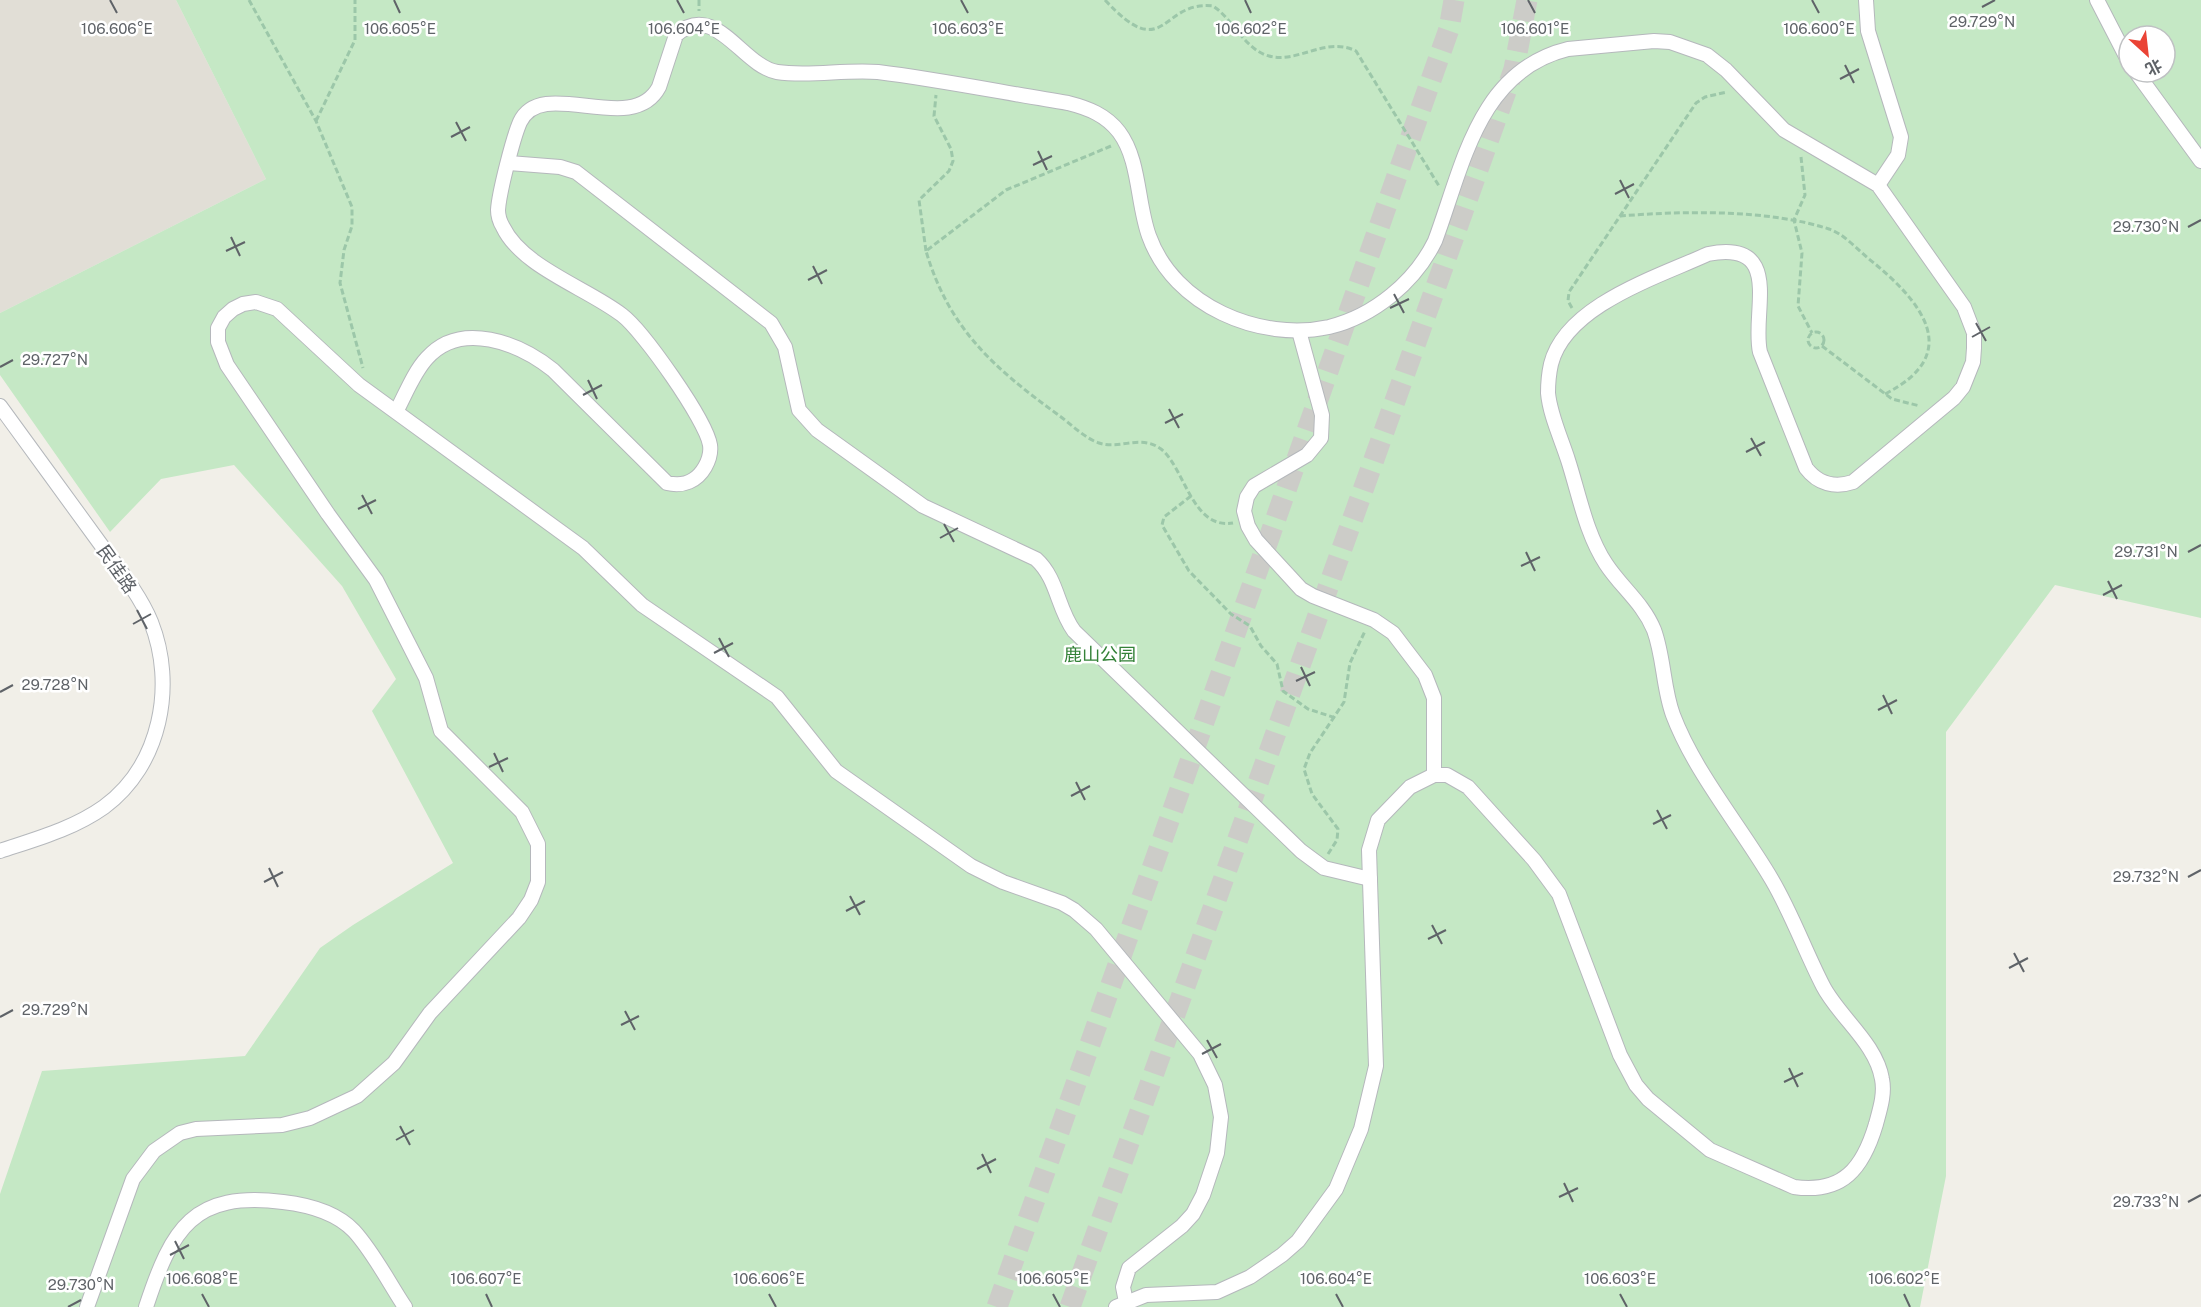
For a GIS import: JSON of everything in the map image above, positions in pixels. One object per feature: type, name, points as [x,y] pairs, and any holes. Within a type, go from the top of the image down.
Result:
[{"type":"street","points":[[1866,0],[1868,31],[1901,137],[1898,155],[1878,185]]},
{"type":"street","points":[[2097,0],[2117,39]]},
{"type":"street","points":[[87,1307],[133,1179],[154,1151],[180,1133],[196,1129],[282,1125],[310,1118],[357,1096],[394,1063],[430,1013],[519,918],[531,900],[538,882],[538,844],[522,812],[441,731],[426,678],[376,580],[328,514],[227,365],[218,342],[218,328],[224,317],[233,309],[256,302],[277,309],[345,373],[370,393],[583,548],[642,605],[765,687],[787,708],[820,754],[842,776],[971,866],[1074,910],[1096,929],[1191,1041],[1209,1069],[1219,1100],[1220,1136],[1217,1153],[1203,1195],[1193,1214],[1170,1236],[1129,1268],[1121,1304],[1160,1294],[1210,1293],[1250,1277],[1298,1241],[1336,1189],[1357,1139],[1373,1086],[1376,1066],[1369,850],[1378,820],[1387,807],[1410,787],[1434,775],[1447,775],[1468,787],[1534,860],[1559,894],[1620,1055],[1636,1085],[1648,1099],[1710,1150],[1794,1187],[1821,1187],[1834,1184],[1856,1169],[1869,1147],[1882,1103],[1882,1079],[1879,1067],[1866,1045],[1829,997],[1773,881],[1686,742],[1668,698],[1654,630],[1636,600],[1606,564],[1586,516],[1548,394],[1551,363],[1564,335],[1580,319],[1604,303],[1708,254],[1735,252],[1746,258],[1759,276],[1762,290],[1757,327],[1760,352],[1806,468],[1817,480],[1834,485],[1853,482],[1954,398],[1969,375],[1974,348],[1971,320],[1878,185],[1774,122],[1726,70],[1707,55],[1670,42],[1654,41],[1555,52],[1517,74],[1489,104],[1479,121],[1428,256],[1418,270],[1390,296],[1353,318],[1333,326],[1299,331],[1273,330],[1238,320],[1203,301],[1177,280],[1158,255],[1149,238],[1125,141],[1109,122],[1085,107],[878,72],[777,72],[760,65],[718,26],[700,22],[681,29],[676,35],[659,87],[649,100],[633,108],[549,104],[530,110],[520,122],[498,209],[499,218],[508,236],[522,252],[620,313],[638,329],[702,426],[710,446],[707,464],[702,472],[685,484],[667,483],[553,370],[531,355],[483,337],[455,340],[435,351],[421,366],[396,410]]},
{"type":"street","points":[[2145,84],[2201,161]]},
{"type":"street","points":[[509,163],[560,167],[576,172],[771,323],[785,347],[794,397],[807,421],[907,497],[1036,559],[1054,582],[1064,614],[1074,631],[1301,851],[1321,866],[1339,873],[1370,879]]},
{"type":"street","points":[[1299,331],[1322,415],[1321,438],[1307,455],[1254,486],[1247,497],[1244,511],[1246,521],[1256,540],[1301,589],[1371,619],[1393,633],[1431,686],[1436,709],[1434,775]]},
{"type":"street","name":"民佳路","points":[[0,406],[131,588],[151,621],[163,663],[163,703],[153,743],[132,780],[105,806],[68,828],[0,851]]},
{"type":"street","points":[[146,1307],[164,1260],[183,1227],[212,1206],[239,1200],[305,1205],[333,1215],[354,1231],[405,1307]]},
{"type":"path","points":[[249,0],[316,121],[352,207],[352,226],[344,250],[340,283],[370,393]]},
{"type":"path","points":[[316,121],[355,40],[355,0]]},
{"type":"path","points":[[1105,0],[1132,26],[1141,29],[1156,27],[1195,7],[1213,6],[1254,47],[1269,57],[1330,46],[1340,46],[1356,51],[1449,203]]},
{"type":"path","points":[[938,82],[934,116],[951,148],[953,161],[949,171],[920,200],[926,251],[936,281],[951,310],[998,369],[1099,443],[1140,442],[1157,447],[1170,459],[1191,496],[1216,523],[1229,524],[1246,521]]},
{"type":"path","points":[[1580,319],[1567,297],[1696,103],[1705,98],[1743,88]]},
{"type":"path","points":[[926,251],[1006,190],[1125,141]]},
{"type":"path","points":[[1805,142],[1800,168],[1805,195],[1794,220],[1802,253],[1798,310],[1812,333],[1823,335],[1822,346]]},
{"type":"path","points":[[1620,216],[1680,212],[1794,220],[1837,233],[1896,280],[1919,310],[1928,334],[1927,358],[1910,380],[1885,394]]},
{"type":"path","points":[[1812,333],[1807,339],[1808,345],[1815,349],[1822,346]]},
{"type":"path","points":[[1822,346],[1899,402],[1939,410]]},
{"type":"path","points":[[1191,496],[1164,517],[1162,525],[1182,563],[1232,614],[1250,626],[1261,646],[1277,664],[1282,687],[1286,693],[1308,709],[1336,718]]},
{"type":"path","points":[[1321,866],[1336,840],[1338,829],[1312,794],[1305,770],[1310,753],[1336,718],[1344,702],[1350,663],[1371,619]]},
{"type":"shaded area","points":[[0,0],[176,0],[266,179],[0,313]]},
{"type":"green space","name":"鹿山公园","points":[[176,0],[2201,0],[2201,618],[2055,585],[1946,732],[1946,1176],[1920,1307],[0,1307],[0,1194],[42,1071],[245,1056],[320,948],[453,863],[372,711],[396,679],[342,586],[234,465],[161,479],[110,532],[0,375],[0,313],[266,179]]},
{"type":"tunnel","points":[[997,1307],[1449,29],[1454,0]]},
{"type":"tunnel","points":[[1070,1307],[1514,69],[1527,0]]}]
